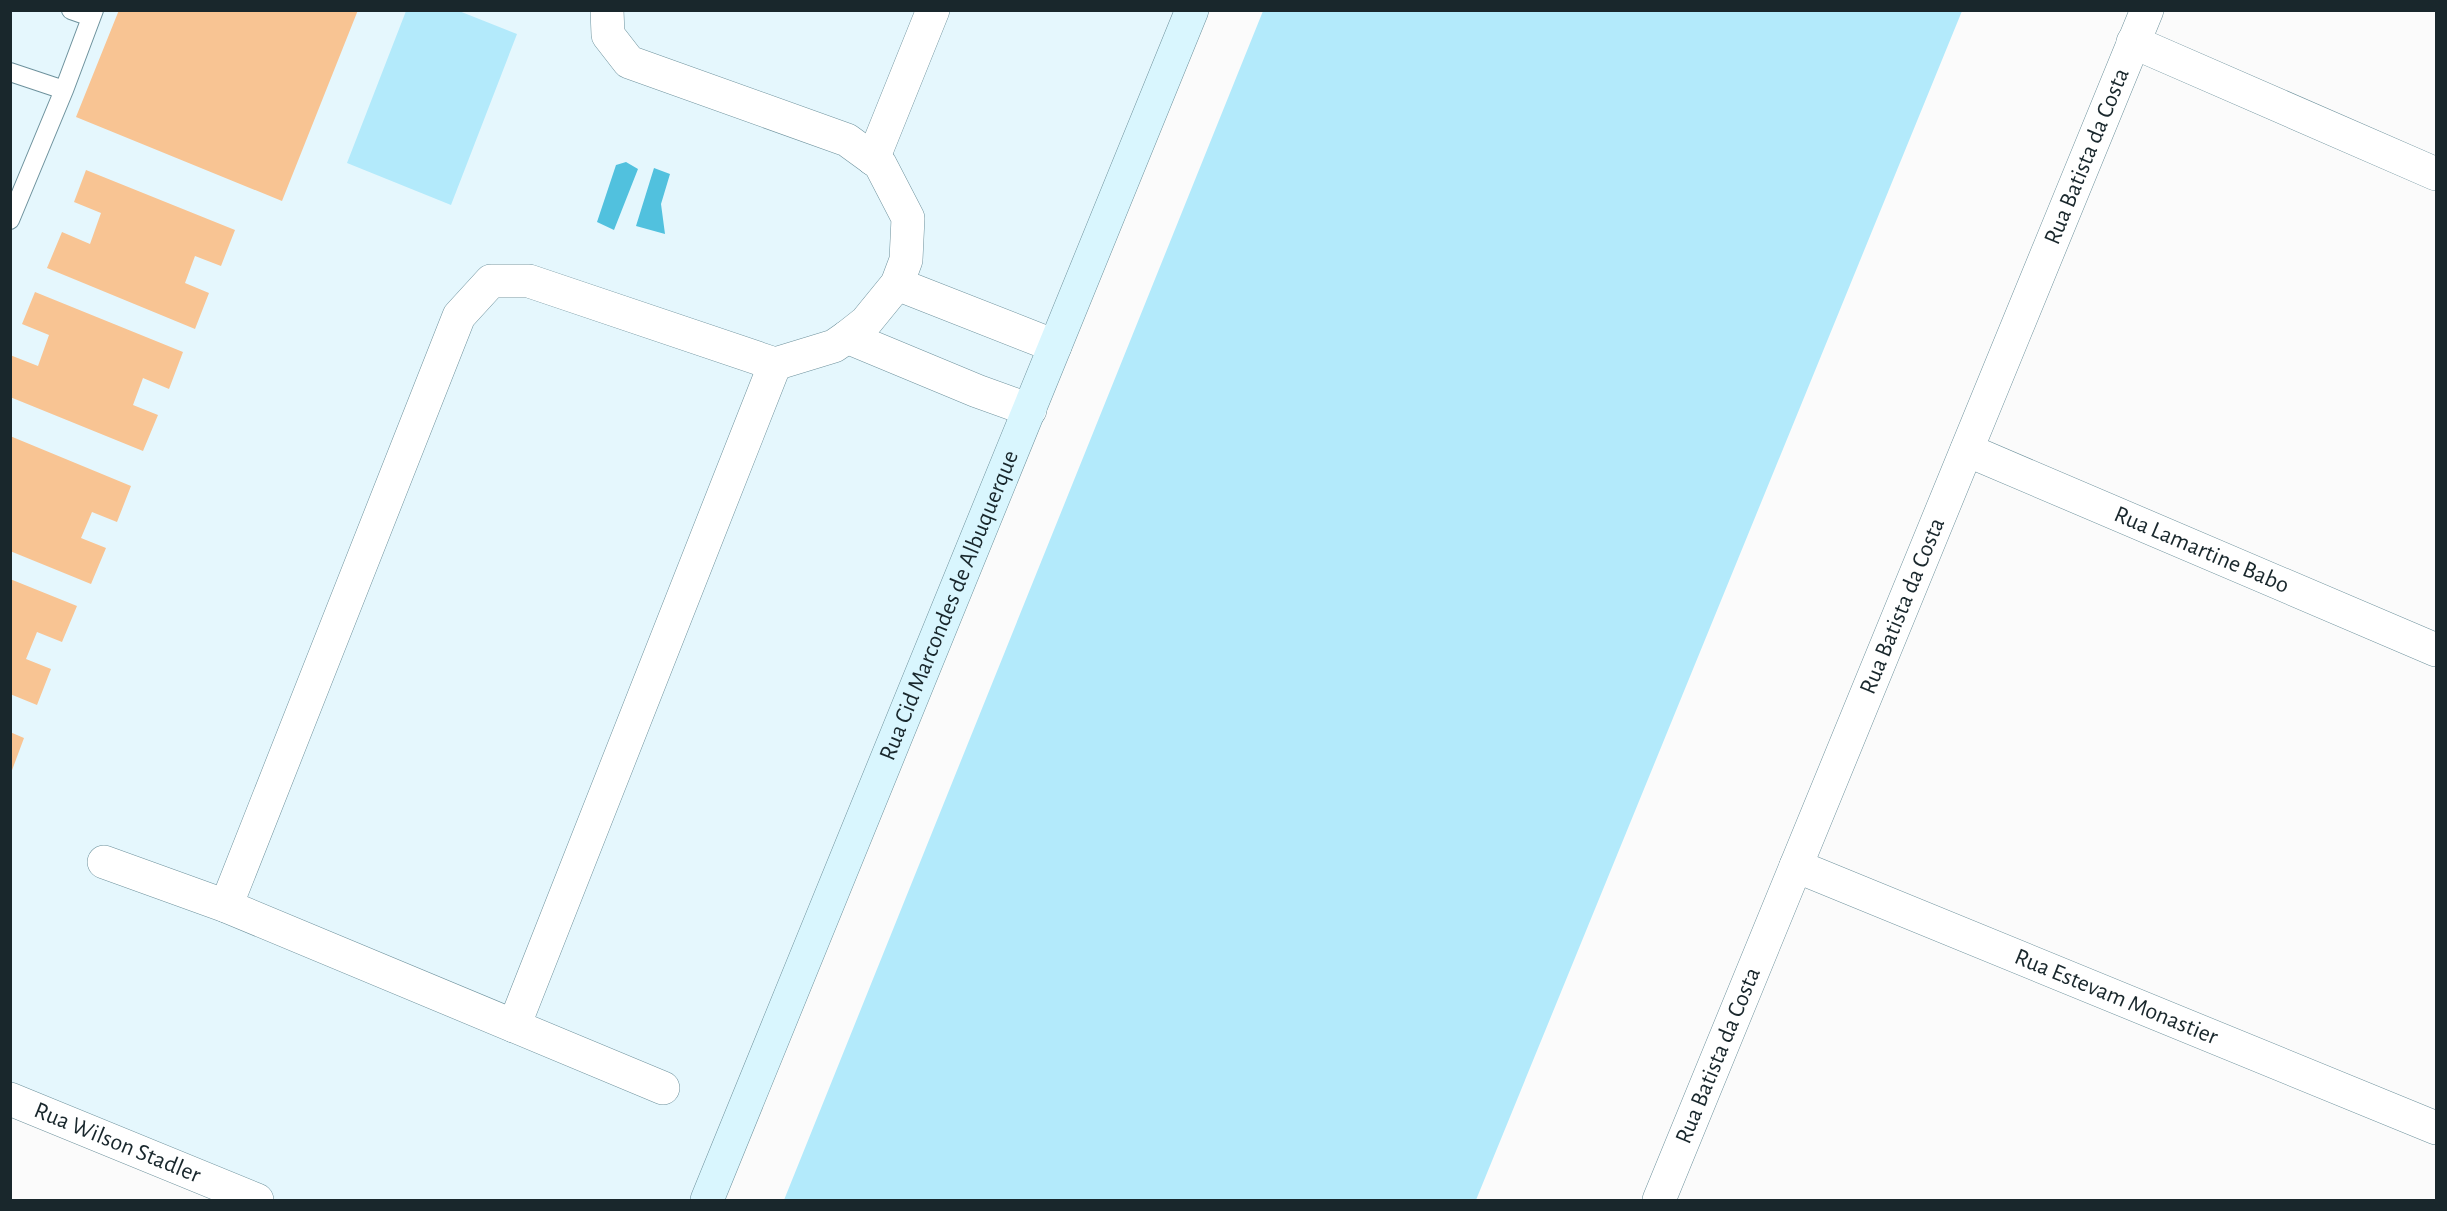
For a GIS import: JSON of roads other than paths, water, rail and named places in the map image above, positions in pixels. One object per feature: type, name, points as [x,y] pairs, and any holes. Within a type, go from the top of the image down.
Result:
[{"type":"street","points":[[226,906],[459,316],[491,281],[529,281],[775,363],[834,346],[867,322],[897,284],[906,260],[908,218],[880,164],[847,140],[629,62],[608,35],[607,10]]},
{"type":"street","points":[[873,159],[933,10]]},
{"type":"street","name":"Rua Cid Marcondes de Albuquerque","points":[[707,1200],[1192,10]]},
{"type":"street","name":"Rua Batista da Costa","points":[[1659,1200],[2146,10]]},
{"type":"street","points":[[2133,42],[2436,174]]},
{"type":"street","points":[[897,284],[1055,346]]},
{"type":"street","points":[[847,337],[977,391],[1030,410]]},
{"type":"street","points":[[514,1026],[775,363]]},
{"type":"street","name":"Rua Lamartine Babo","points":[[1967,450],[2436,650]]},
{"type":"street","points":[[104,862],[226,906],[663,1088]]},
{"type":"street","name":"Rua Estevam Monastier","points":[[1796,866],[2436,1128]]},
{"type":"street","name":"Rua Wilson Stadler","points":[[10,1099],[257,1200]]},
{"type":"lane","points":[[10,220],[64,90],[92,14],[71,10]]},
{"type":"lane","points":[[10,72],[64,90]]},
{"type":"water","points":[[626,162],[638,169],[614,230],[597,222],[616,165]]},
{"type":"water","points":[[654,168],[670,174],[661,204],[665,234],[636,226]]}]
